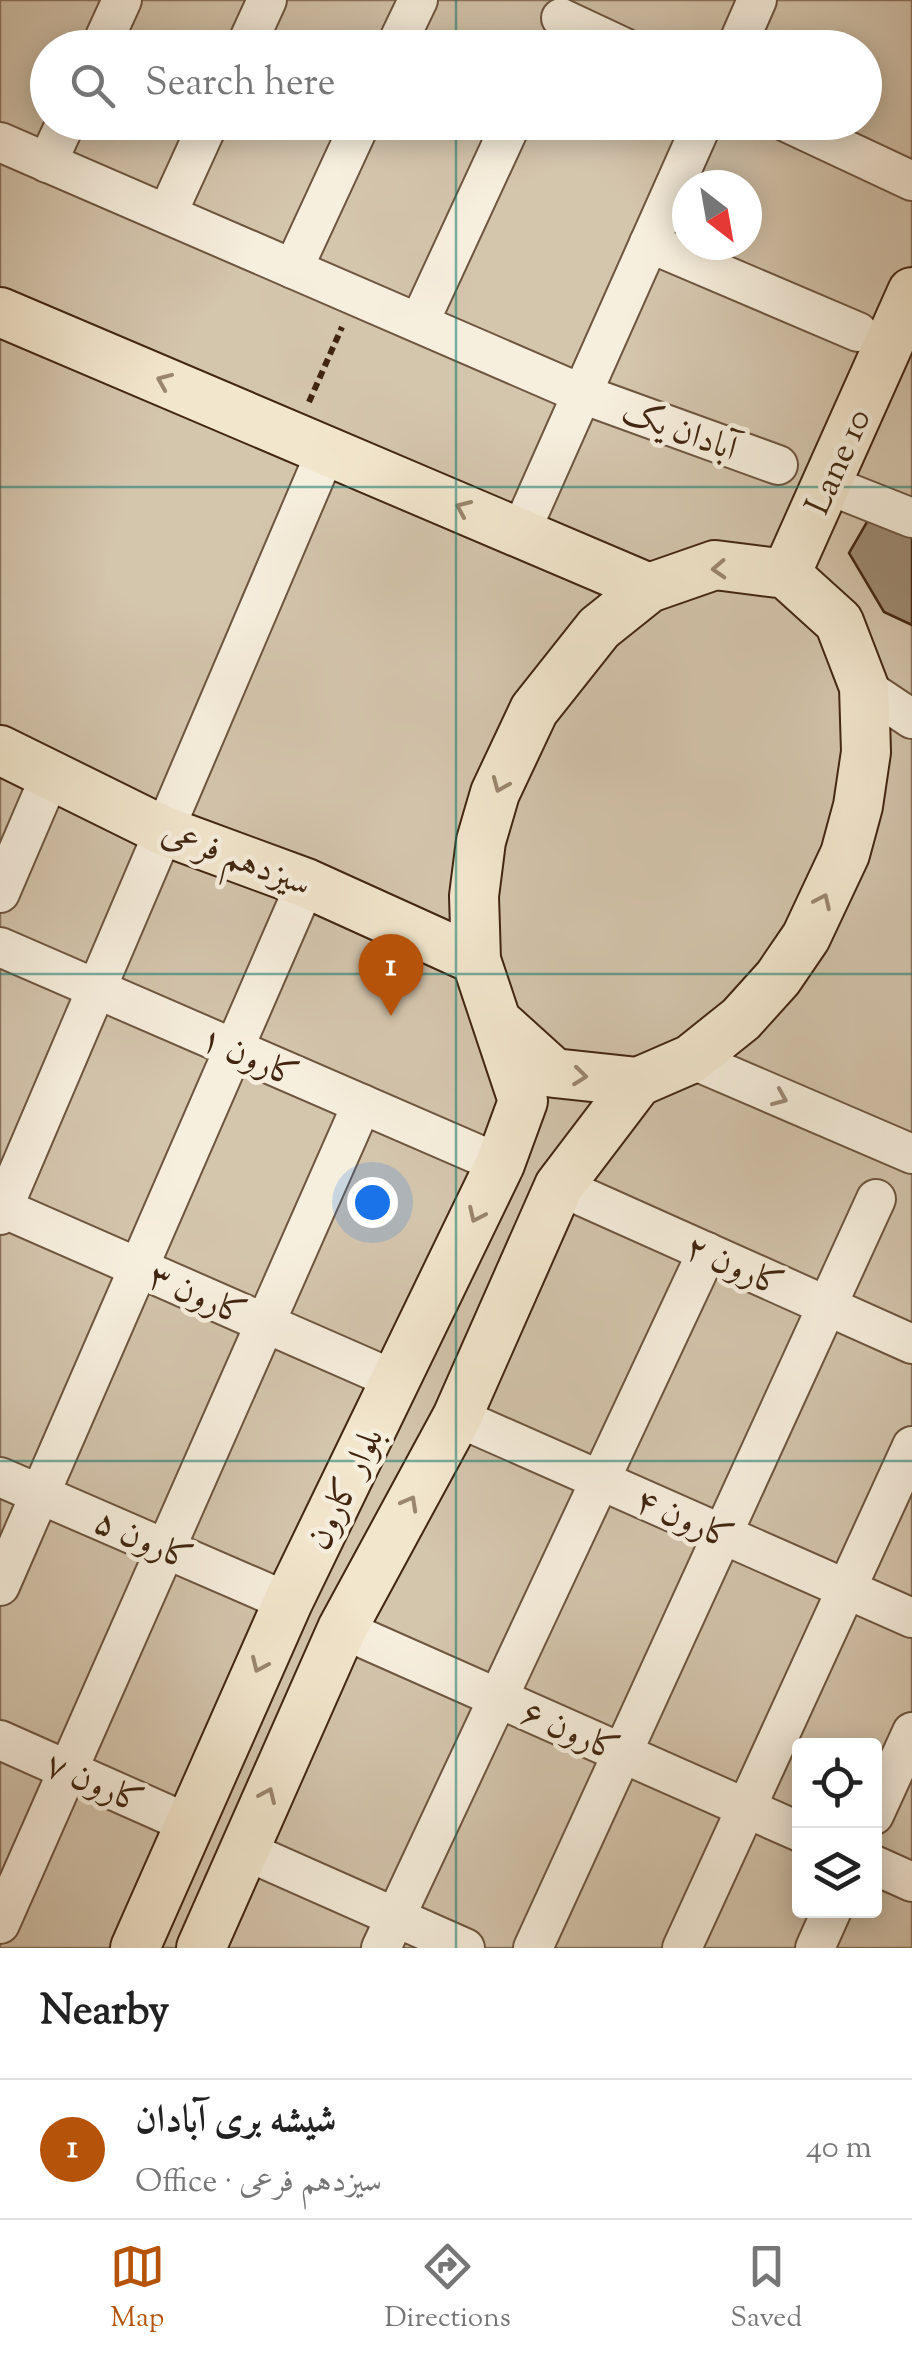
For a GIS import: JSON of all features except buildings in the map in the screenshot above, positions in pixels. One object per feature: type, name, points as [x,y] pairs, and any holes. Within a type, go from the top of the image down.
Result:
[{"type":"main road","name":"Lane 10","points":[[786,574],[912,292]]},
{"type":"main road","points":[[0,312],[649,588]]},
{"type":"main road","name":"بلوار کارون","points":[[135,1948],[288,1602],[500,1164],[523,1101],[501,1025],[476,960],[474,896],[481,841],[495,794],[534,710],[599,628],[649,588],[715,565],[786,574]]},
{"type":"main road","points":[[501,1025],[554,1073],[638,1082],[690,1059],[741,1019],[778,978],[806,936],[837,870],[861,788],[866,752],[864,687],[839,622],[786,574]]},
{"type":"main road","name":"سیزدهم فرعی","points":[[0,750],[162,830],[306,883],[476,960]]},
{"type":"main road","name":"بلوار کارون","points":[[200,1948],[342,1628],[458,1417],[559,1186],[638,1082]]},
{"type":"street","points":[[108,30],[122,0]]},
{"type":"street","points":[[253,30],[267,0]]},
{"type":"street","points":[[404,30],[418,0]]},
{"type":"street","points":[[744,30],[757,0]]},
{"type":"street","points":[[48,163],[58,140]]},
{"type":"street","points":[[166,214],[201,140]]},
{"type":"street","points":[[293,268],[353,140]]},
{"type":"street","points":[[419,323],[504,140]]},
{"type":"street","points":[[520,533],[694,140]]},
{"type":"street","points":[[824,140],[912,181]]},
{"type":"street","name":"آبادان یک","points":[[0,142],[582,394],[778,464]]},
{"type":"street","points":[[649,243],[858,332]]},
{"type":"street","points":[[1,1210],[162,830],[310,442]]},
{"type":"street","points":[[826,484],[912,518]]},
{"type":"street","points":[[864,687],[912,719]]},
{"type":"street","points":[[0,892],[51,774]]},
{"type":"street","points":[[0,1586],[306,883]]},
{"type":"street","name":"کارون ۱","points":[[0,947],[500,1164]]},
{"type":"street","points":[[690,1059],[912,1154]]},
{"type":"street","points":[[0,1924],[362,1104]]},
{"type":"street","name":"کارون ۲","points":[[559,1186],[912,1344]]},
{"type":"street","points":[[533,1948],[876,1199]]},
{"type":"street","name":"کارون ۳","points":[[1,1210],[397,1381]]},
{"type":"street","points":[[389,1933],[708,1252]]},
{"type":"street","name":"کارون ۴","points":[[458,1417],[912,1618]]},
{"type":"street","points":[[682,1948],[912,1446]]},
{"type":"street","name":"کارون ۵","points":[[0,1476],[288,1602]]},
{"type":"street","name":"کارون ۶","points":[[342,1628],[792,1828]]},
{"type":"street","points":[[882,1798],[912,1732]]},
{"type":"street","name":"کارون ۷","points":[[0,1740],[189,1824]]},
{"type":"street","points":[[244,1850],[389,1933],[465,1948]]},
{"type":"street","points":[[882,1869],[912,1882]]},
{"type":"street","points":[[815,1948],[828,1918]]},
{"type":"path","points":[[310,442],[356,296]]},
{"type":"shaded area","points":[[0,0],[912,0],[912,1948],[0,1948]]},
{"type":"place","name":"شیشه بری آبادان","points":[[391,1016]]}]
